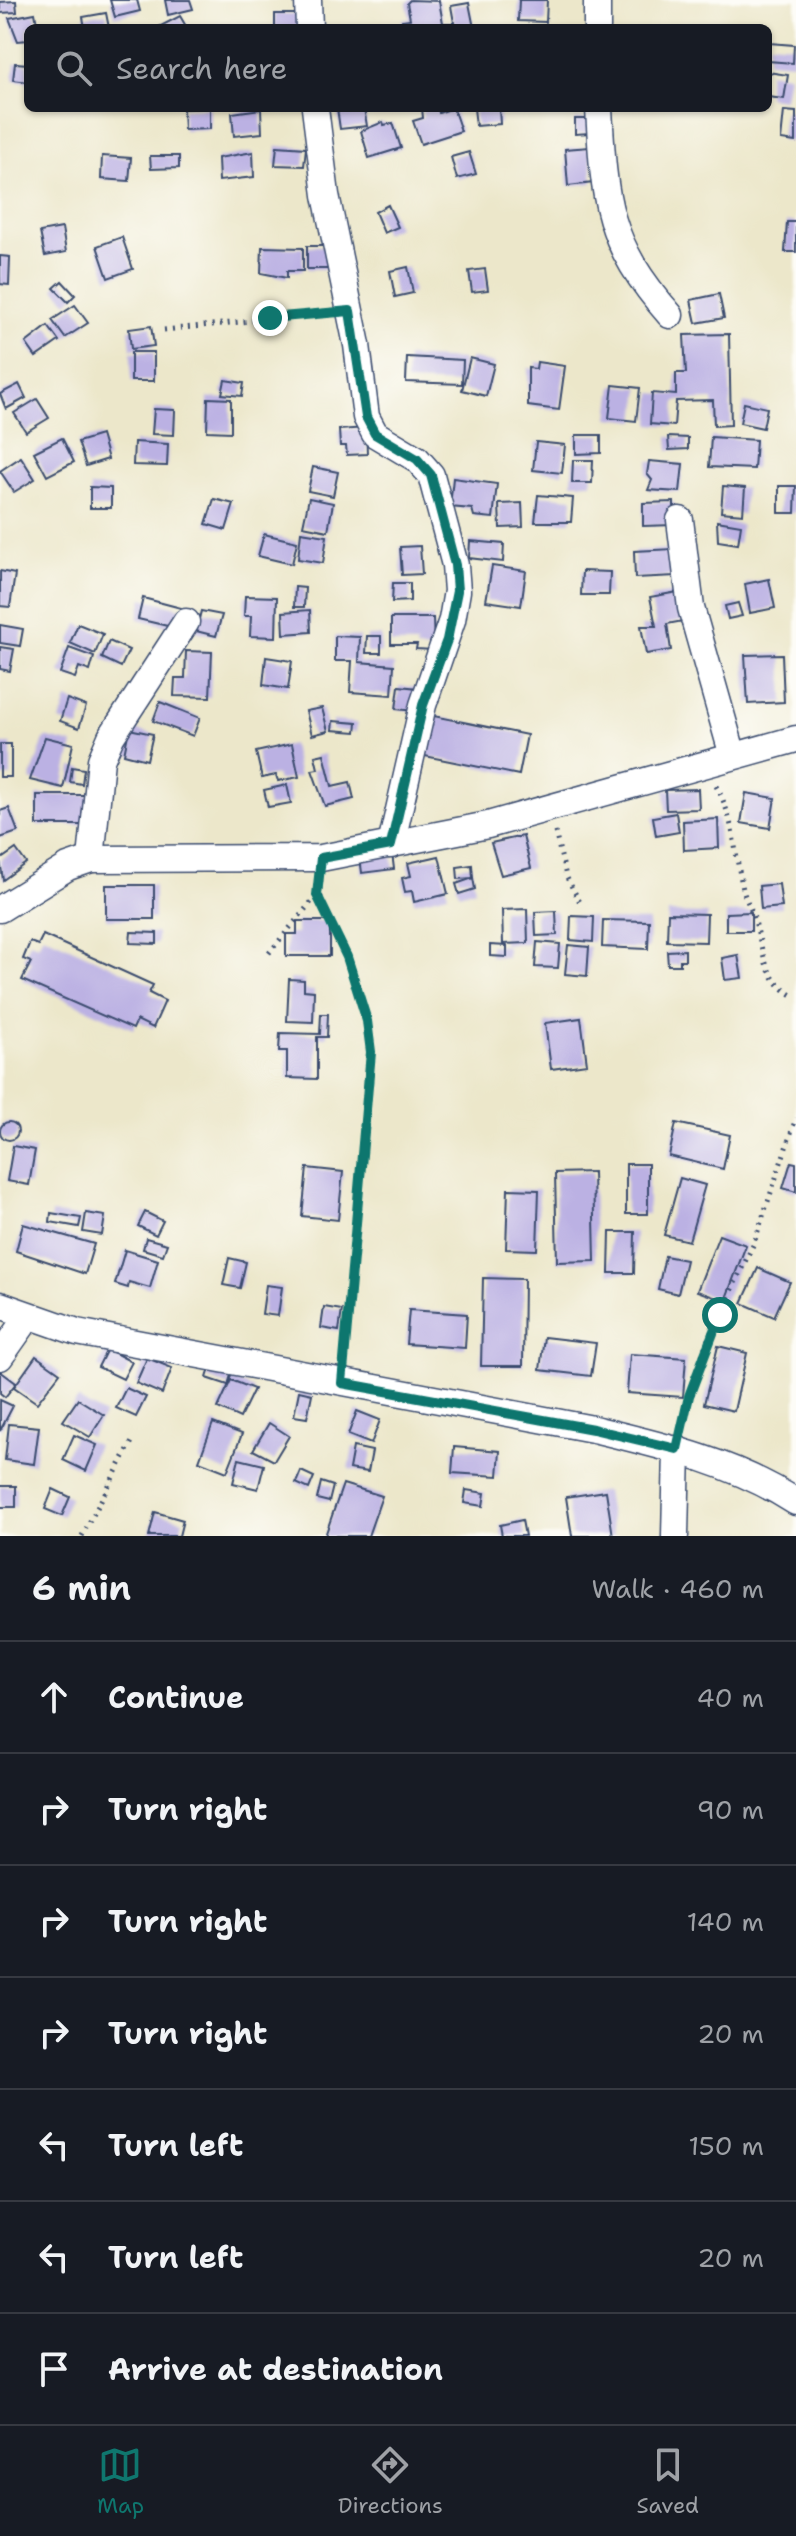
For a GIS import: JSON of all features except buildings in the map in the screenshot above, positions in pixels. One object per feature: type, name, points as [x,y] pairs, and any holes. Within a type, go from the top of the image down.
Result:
[{"type":"street","points":[[308,0],[309,24]]},
{"type":"street","points":[[597,0],[597,24]]},
{"type":"street","points":[[316,112],[326,195],[350,311],[366,417],[375,434],[417,459],[431,475],[455,565],[457,591],[447,640],[423,705],[391,845]]},
{"type":"street","points":[[599,112],[604,196],[616,234],[644,286],[670,315]]},
{"type":"street","points":[[680,520],[691,608],[733,756]]},
{"type":"street","points":[[91,859],[101,760],[111,737],[186,622]]},
{"type":"street","points":[[0,909],[68,867],[91,859],[321,858],[550,810],[796,739]]},
{"type":"street","points":[[0,1305],[77,1332],[593,1429],[677,1449],[747,1474],[796,1502]]},
{"type":"street","points":[[0,1357],[29,1316]]},
{"type":"street","points":[[675,1536],[677,1449]]},
{"type":"path","points":[[164,330],[350,311]]},
{"type":"path","points":[[704,764],[732,824],[743,893],[755,919],[764,960],[772,980],[796,997]]},
{"type":"path","points":[[550,810],[566,876],[582,906]]},
{"type":"path","points":[[321,858],[317,895],[347,957],[367,1021],[371,1052],[342,1383]]},
{"type":"path","points":[[269,953],[317,895]]},
{"type":"path","points":[[677,1449],[706,1344],[754,1243],[796,1118]]},
{"type":"path","points":[[82,1536],[134,1438]]},
{"type":"route","points":[[270,318],[350,311],[366,417],[375,434],[417,459],[431,475],[440,519],[455,565],[457,591],[447,640],[423,705],[391,845],[321,858],[317,895],[333,922],[347,957],[367,1021],[371,1052],[365,1152],[342,1383],[593,1429],[677,1449],[689,1396],[706,1344],[720,1315]]}]
